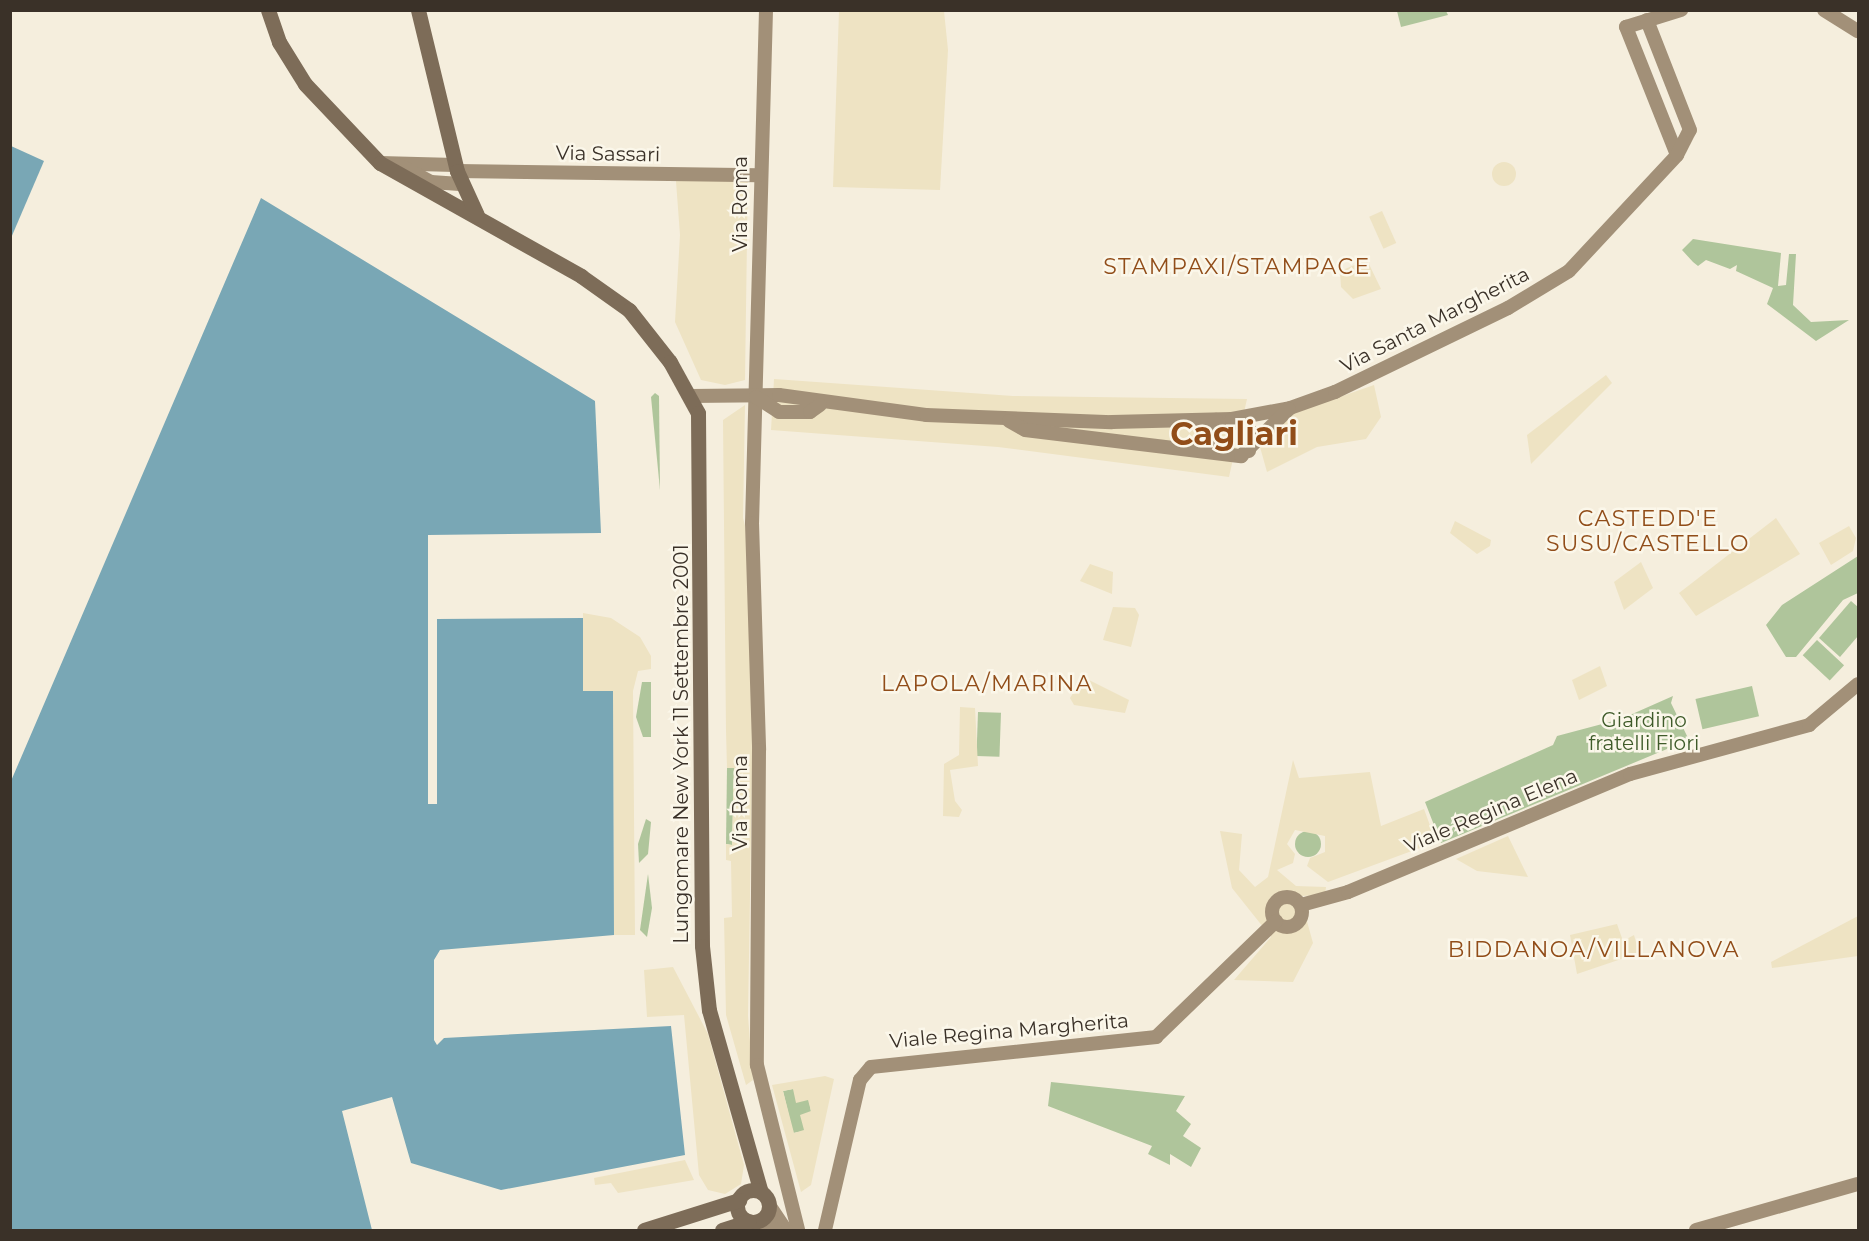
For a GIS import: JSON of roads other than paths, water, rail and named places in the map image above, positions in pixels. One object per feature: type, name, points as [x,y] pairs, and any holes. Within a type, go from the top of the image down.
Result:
[{"type":"main road","name":"Lungomare New York 11 Settembre 2001","points":[[268,10],[279,42],[305,84],[380,163],[477,215],[607,293],[647,331],[690,396],[702,433],[702,946],[709,1010],[751,1166],[754,1197]]},
{"type":"main road","points":[[417,10],[454,171],[477,215]]},
{"type":"main road","points":[[754,1197],[740,1215],[754,1221]]},
{"type":"main road","points":[[754,1197],[754,1221]]},
{"type":"main road","points":[[644,1230],[754,1197]]},
{"type":"main road","points":[[722,1230],[754,1221]]},
{"type":"street","name":"Via Roma","points":[[766,10],[758,175],[756,397],[758,1070],[793,1227]]},
{"type":"street","points":[[1677,155],[1626,27],[1681,10]]},
{"type":"street","points":[[1824,10],[1858,31]]},
{"type":"street","name":"Via Santa Margherita","points":[[1232,419],[1290,408],[1335,392],[1536,294],[1574,266],[1677,155],[1690,130],[1647,20]]},
{"type":"street","name":"Via Sassari","points":[[380,163],[454,171],[758,175]]},
{"type":"street","name":"Via Sassari","points":[[397,164],[427,181],[454,171]]},
{"type":"street","points":[[690,396],[813,398],[820,405],[1009,421],[1232,419],[1251,432],[1249,451]]},
{"type":"street","points":[[1009,421],[1025,430],[1241,456],[1249,451],[1290,408]]},
{"type":"street","points":[[1213,452],[1206,437],[1216,420]]},
{"type":"street","name":"Viale Regina Elena","points":[[1300,905],[1348,892],[1630,774],[1809,725],[1858,684]]},
{"type":"street","points":[[1292,898],[1300,905],[1296,924],[1276,921],[1273,911],[1279,900],[1292,898]]},
{"type":"street","name":"Viale Regina Margherita","points":[[826,1226],[860,1080],[871,1067],[1156,1037],[1276,921]]},
{"type":"street","points":[[1696,1230],[1858,1184]]},
{"type":"street","points":[[754,1197],[793,1227],[806,1230]]},
{"type":"street","points":[[754,1221],[775,1230]]},
{"type":"street","points":[[815,1230],[826,1226]]},
{"type":"water","points":[[11,146],[44,161],[11,238]]},
{"type":"water","points":[[261,198],[595,401],[601,533],[428,535],[428,804],[437,804],[437,619],[583,618],[583,691],[613,691],[614,935],[440,950],[434,960],[434,1040],[437,1045],[444,1038],[671,1026],[685,1155],[501,1190],[411,1163],[392,1097],[342,1111],[372,1230],[11,1230],[11,781]]},
{"type":"district","name":"STAMPAXI/STAMPACE","points":[[1237,267]]},
{"type":"district","name":"Cagliari","points":[[1234,434]]},
{"type":"district","name":"CASTEDD'E SUSU/CASTELLO","points":[[1648,530]]},
{"type":"district","name":"LAPOLA/MARINA","points":[[987,684]]},
{"type":"district","name":"BIDDANOA/VILLANOVA","points":[[1594,950]]},
{"type":"park label","name":"Giardino fratelli Fiori","points":[[1644,732]]}]
